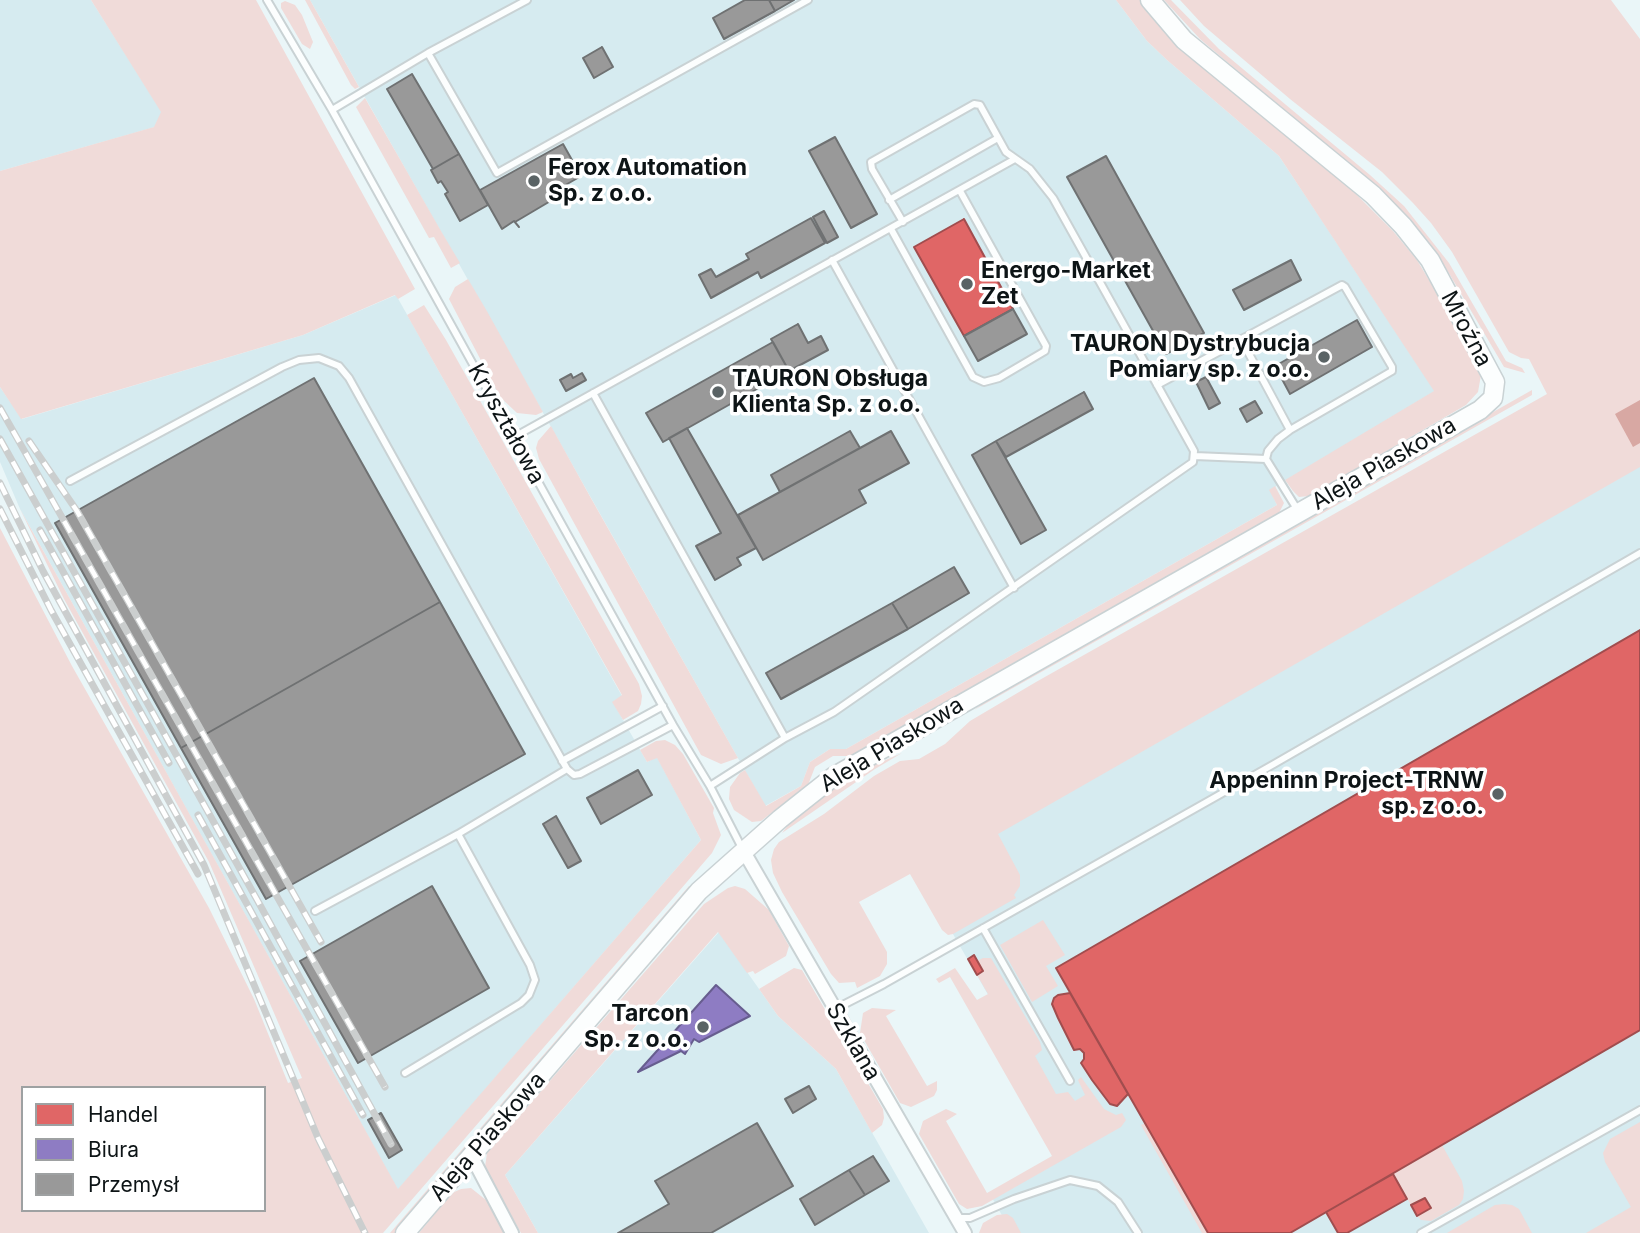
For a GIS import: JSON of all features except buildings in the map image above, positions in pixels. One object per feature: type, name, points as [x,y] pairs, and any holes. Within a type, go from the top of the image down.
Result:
[{"type":"main road","name":"Mroźna","points":[[1150,0],[1184,40],[1373,195],[1403,226],[1430,260],[1495,382],[1493,398]]},
{"type":"main road","name":"Aleja Piaskowa","points":[[405,1233],[699,891],[743,850],[833,777],[1480,410],[1493,398]]},
{"type":"street","name":"Szklana","points":[[743,850],[965,1233]]},
{"type":"street","points":[[472,1157],[512,1233]]},
{"type":"lane","name":"Kryształowa","points":[[267,0],[332,110],[673,725],[710,786],[743,850]]},
{"type":"lane","points":[[332,110],[428,53],[527,0]]},
{"type":"lane","points":[[428,53],[497,173],[808,0]]},
{"type":"lane","points":[[710,786],[785,738],[834,712],[1193,462],[1195,456],[1053,198],[1030,169],[1006,152],[980,104],[976,103],[879,156],[870,164],[903,222]]},
{"type":"lane","points":[[890,200],[998,138]]},
{"type":"lane","points":[[514,437],[1015,159]]},
{"type":"lane","points":[[891,229],[973,377],[984,382],[999,378],[1045,351],[1046,346],[960,191]]},
{"type":"lane","points":[[832,260],[1014,589]]},
{"type":"lane","points":[[1157,385],[1342,285],[1350,294],[1392,371],[1290,430],[1268,451],[1266,459],[1299,512]]},
{"type":"lane","points":[[1241,339],[1290,430]]},
{"type":"lane","points":[[70,481],[282,367],[299,360],[319,358],[339,366],[349,378],[567,769],[573,775],[580,774],[673,725]]},
{"type":"lane","points":[[593,393],[785,738]]},
{"type":"lane","points":[[1195,456],[1266,459]]},
{"type":"lane","points":[[834,1009],[884,984],[1286,757],[1640,553]]},
{"type":"lane","points":[[562,761],[663,706]]},
{"type":"lane","points":[[314,911],[458,834],[567,769]]},
{"type":"lane","points":[[405,1073],[521,1003],[529,995],[535,980],[530,965],[458,834]]},
{"type":"lane","points":[[983,928],[1070,1081]]},
{"type":"lane","points":[[1421,1233],[1640,1110]]},
{"type":"lane","points":[[957,1218],[970,1218],[1014,1199],[1070,1180],[1098,1186],[1118,1202],[1138,1233]]},
{"type":"shaded area","points":[[0,0],[91,0],[162,112],[155,127],[0,171]]},
{"type":"shaded area","points":[[91,0],[256,0],[415,289],[398,299],[395,295],[303,335],[21,419],[0,387],[0,171],[154,127],[161,112]]},
{"type":"shaded area","points":[[305,0],[310,0],[359,87],[355,89],[351,85]]},
{"type":"shaded area","points":[[310,0],[1116,0],[1147,41],[1279,156],[1435,391],[1270,490],[1277,505],[846,749],[830,749],[810,762],[801,786],[765,806]]},
{"type":"shaded area","points":[[1116,0],[1140,0],[1183,50],[1354,192],[1393,231],[1417,260],[1474,355],[1481,375],[1478,392],[1466,405],[1309,496],[1299,497],[1293,491],[1285,480],[1434,391],[1279,156],[1147,41]]},
{"type":"shaded area","points":[[1164,0],[1171,0],[1219,49],[1404,206],[1449,263],[1506,361],[1522,368],[1525,373],[1504,367],[1450,275],[1429,244],[1393,203],[1200,39]]},
{"type":"shaded area","points":[[1180,0],[1611,0],[1640,39],[1640,467],[998,834],[1020,875],[1020,886],[1014,895],[1016,898],[953,934],[948,935],[942,930],[910,874],[859,902],[887,952],[887,964],[880,976],[857,988],[855,982],[839,983],[831,974],[773,873],[771,860],[779,842],[824,814],[874,776],[900,761],[919,759],[945,744],[970,721],[1036,682],[1547,394],[1529,359],[1509,352],[1452,252],[1413,203],[1382,172],[1204,26]]},
{"type":"shaded area","points":[[285,1],[295,5],[302,15],[313,42],[310,49],[302,44],[281,8],[281,3]]},
{"type":"shaded area","points":[[365,98],[460,263],[451,268],[434,237],[429,238],[356,107]]},
{"type":"shaded area","points":[[468,279],[543,412],[536,415],[517,413],[500,397],[449,299],[455,287]]},
{"type":"shaded area","points":[[396,295],[622,696],[613,702],[623,720],[647,762],[657,757],[701,840],[398,1190],[20,509],[0,462],[0,387],[22,419],[303,335]]},
{"type":"shaded area","points":[[424,305],[639,684],[642,696],[638,711],[623,720],[612,702],[622,695],[407,315]]},
{"type":"shaded area","points":[[1640,366],[1640,1233],[1012,1233],[991,1196],[1076,1147],[894,832]]},
{"type":"shaded area","points":[[1532,390],[1532,395],[974,710],[997,693]]},
{"type":"shaded area","points":[[1640,400],[1640,443],[1633,447],[1615,414]]},
{"type":"shaded area","points":[[551,426],[738,758],[721,764],[701,755],[539,459],[536,448],[538,441]]},
{"type":"shaded area","points":[[1275,486],[1284,503],[1279,513],[852,756],[833,756],[815,767],[808,785],[761,821],[752,822],[734,810],[729,799],[730,787],[745,770],[766,806],[801,786],[810,762],[830,749],[846,749],[1277,505],[1269,490]]},
{"type":"shaded area","points":[[20,509],[398,1189],[701,840],[657,758],[647,762],[640,750],[656,741],[665,740],[675,745],[714,808],[713,813],[721,835],[712,853],[383,1233],[0,1233],[0,528],[72,666],[209,908],[254,999],[288,1083],[302,1078],[209,862],[64,599]]},
{"type":"shaded area","points":[[902,753],[782,833],[788,825],[834,788],[860,771]]},
{"type":"shaded area","points":[[689,886],[692,888],[395,1233],[390,1233]]},
{"type":"shaded area","points":[[735,886],[745,889],[769,910],[789,946],[786,956],[755,974],[753,971],[747,973],[718,932],[505,1175],[538,1233],[521,1233],[485,1167],[487,1153],[704,904]]},
{"type":"shaded area","points":[[1043,920],[1065,955],[1046,966],[1058,986],[1032,1002],[1000,945]]},
{"type":"shaded area","points":[[719,932],[778,1016],[836,1069],[929,1233],[538,1233],[505,1175]]},
{"type":"shaded area","points":[[991,958],[1040,1042],[1042,1050],[1035,1056],[1056,1094],[1068,1092],[1075,1101],[1085,1095],[1078,1080],[1081,1077],[1104,1109],[1116,1115],[1122,1113],[1126,1120],[1121,1127],[982,1206],[967,1209],[959,1204],[919,1134],[923,1121],[946,1109],[957,1114],[946,1121],[987,1193],[1052,1156],[950,977],[939,983],[936,979],[955,968],[977,1000],[988,994],[977,975],[983,971],[977,961]]},
{"type":"shaded area","points":[[794,968],[802,970],[883,1109],[882,1125],[872,1133],[836,1069],[778,1016],[759,989]]},
{"type":"shaded area","points":[[872,1008],[896,1010],[886,1016],[927,1086],[937,1081],[934,1096],[911,1107],[900,1103],[860,1033],[863,1013]]},
{"type":"shaded area","points":[[1640,1122],[1640,1233],[1586,1233],[1631,1207],[1605,1162],[1603,1153],[1610,1139]]},
{"type":"shaded area","points":[[1145,1123],[1208,1233],[1202,1233],[1141,1125]]},
{"type":"shaded area","points":[[1442,1145],[1462,1181],[1463,1199],[1459,1205],[1431,1221],[1421,1220],[1417,1216],[1425,1198],[1411,1205],[1393,1174]]},
{"type":"shaded area","points":[[471,1188],[486,1200],[505,1233],[419,1233],[452,1193]]},
{"type":"shaded area","points":[[1504,1204],[1519,1209],[1532,1233],[1447,1233],[1495,1205]]},
{"type":"shaded area","points":[[1007,1214],[1013,1218],[1021,1233],[979,1233],[983,1223],[997,1215]]},
{"type":"railway","points":[[0,408],[385,1087]]},
{"type":"railway","points":[[0,439],[391,1144]]},
{"type":"railway","points":[[29,441],[77,511],[321,942]]},
{"type":"railway","points":[[0,483],[43,571],[204,865],[318,1138],[365,1233]]},
{"type":"railway","points":[[0,509],[51,610],[198,874]]},
{"type":"railway","points":[[40,530],[169,763]]},
{"type":"railway","points":[[198,815],[363,1115]]},
{"type":"place","name":"Ferox Automation Sp. z o.o.","points":[[534,181]]},
{"type":"place","name":"Energo-Market Zet","points":[[967,284]]},
{"type":"place","name":"TAURON Dystrybucja Pomiary sp. z o.o.","points":[[1324,357]]},
{"type":"place","name":"TAURON Obsługa Klienta Sp. z o.o.","points":[[718,392]]},
{"type":"place","name":"Appeninn Project-TRNW sp. z o.o.","points":[[1498,794]]},
{"type":"place","name":"Tarcon Sp. z o.o.","points":[[703,1027]]}]
